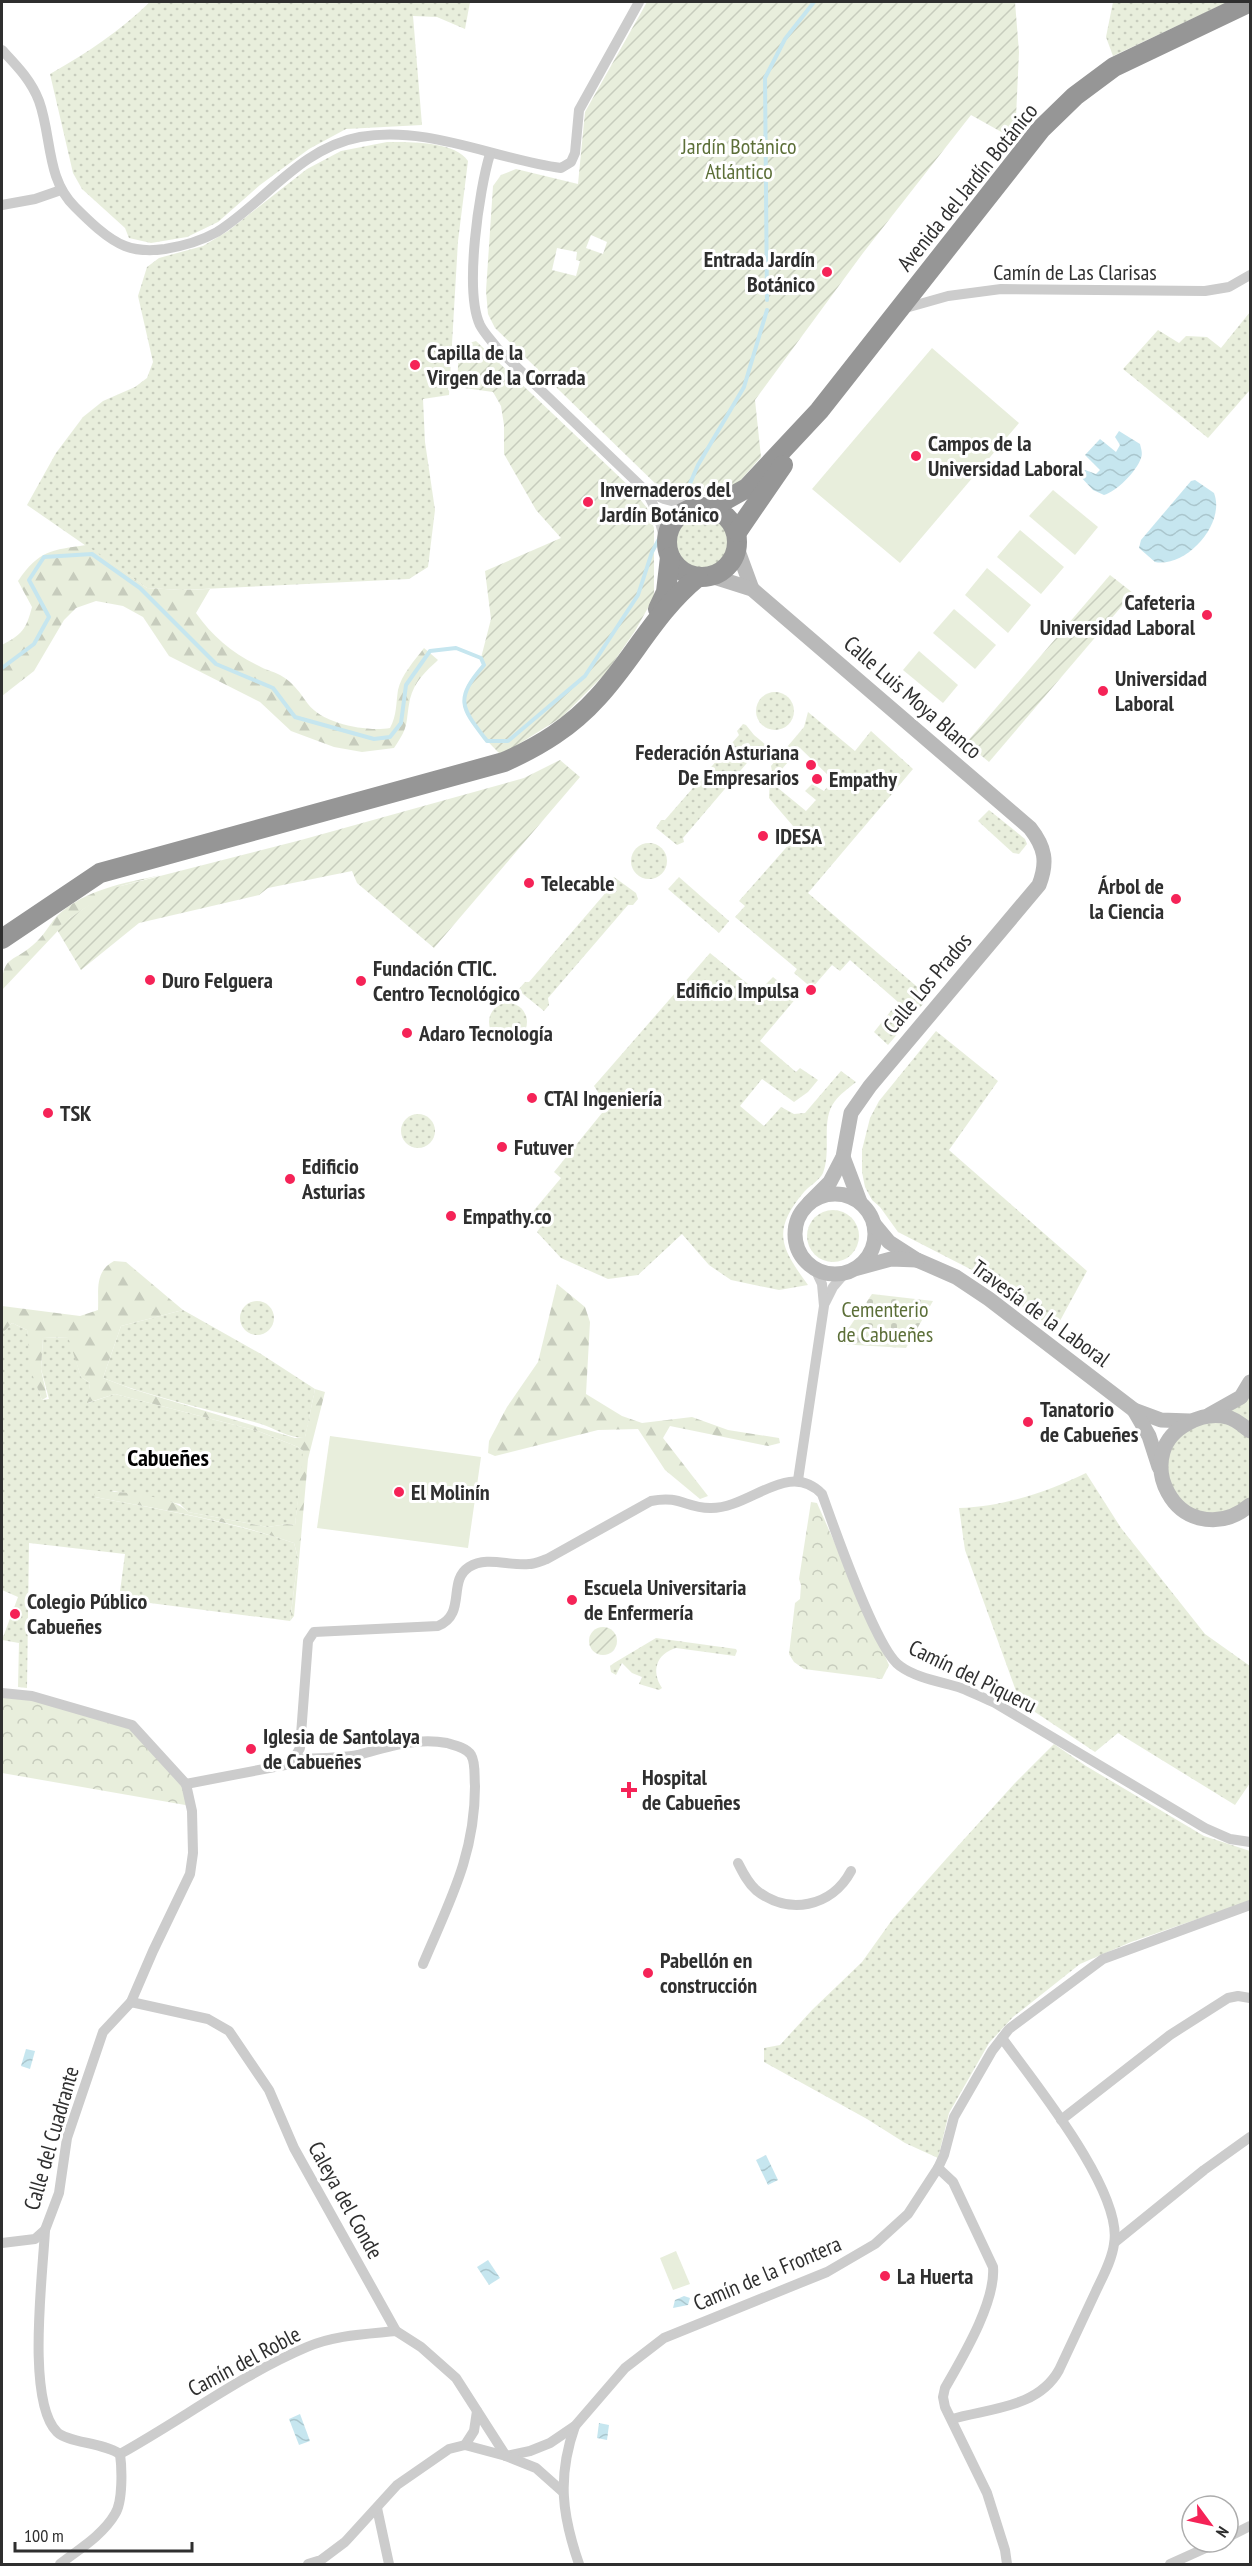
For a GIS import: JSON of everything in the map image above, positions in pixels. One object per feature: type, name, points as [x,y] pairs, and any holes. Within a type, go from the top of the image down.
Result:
[{"type":"highway","name":"Avenida del Jardín Botánico","points":[[703,507],[747,488],[819,411],[1041,129],[1075,96],[1114,67],[1251,2]]},
{"type":"highway","name":"Avenida del Jardín Botánico","points":[[737,540],[819,411]]},
{"type":"highway","points":[[2,939],[100,873],[504,762],[560,733],[598,697],[674,598],[705,576],[729,565],[737,540],[728,518],[703,507],[674,520],[668,531],[666,592],[650,628]]},
{"type":"highway","points":[[668,551],[677,567],[686,574],[705,576]]},
{"type":"street","points":[[2,50],[27,77],[38,100],[54,175],[61,190],[74,206],[122,245],[138,250],[154,250],[186,245],[216,232],[307,159],[334,145],[360,137],[419,135],[490,154],[561,168],[571,162],[575,153],[579,110],[639,2]]},
{"type":"street","points":[[490,154],[481,192],[472,282],[474,305],[480,325],[497,348],[646,491],[657,512],[668,551]]},
{"type":"street","points":[[2,205],[36,199],[61,190]]},
{"type":"street","name":"Camín de Las Clarisas","points":[[899,310],[948,296],[1001,290],[1205,291],[1229,287],[1251,275]]},
{"type":"street","points":[[646,491],[664,499],[703,507]]},
{"type":"street","name":"Calle Luis Moya Blanco","points":[[737,540],[752,589]]},
{"type":"street","name":"Calle Luis Moya Blanco","points":[[705,576],[752,589],[998,799],[1030,828],[1041,842]]},
{"type":"street","name":"Calle Los Prados","points":[[809,1203],[830,1182],[843,1157],[851,1113],[870,1086],[1039,885],[1045,860],[1041,842]]},
{"type":"street","points":[[824,1306],[832,1287],[868,1257],[874,1244],[874,1224],[868,1211],[860,1202],[843,1157]]},
{"type":"street","points":[[851,1270],[829,1275],[815,1269],[803,1259],[795,1238],[797,1220],[809,1203],[827,1194],[846,1195],[860,1202]]},
{"type":"street","name":"Travesía de la Laboral","points":[[874,1224],[889,1242],[917,1260],[956,1277],[989,1299],[1134,1410],[1161,1420],[1190,1421]]},
{"type":"street","name":"Travesía de la Laboral","points":[[851,1270],[891,1259],[917,1260]]},
{"type":"street","points":[[2,1693],[32,1696],[132,1725],[186,1784],[285,1765],[294,1759],[300,1748],[308,1641],[314,1632],[438,1626],[447,1622],[453,1614],[459,1580],[465,1569],[475,1564],[487,1561],[530,1564],[547,1559],[651,1501],[668,1498],[695,1506],[712,1508],[732,1504],[786,1482],[798,1480],[824,1306],[822,1284],[815,1269]]},
{"type":"street","points":[[1162,1477],[1162,1452],[1177,1432],[1190,1421],[1207,1416],[1241,1397],[1251,1382]]},
{"type":"street","name":"Travesía de la Laboral","points":[[1134,1410],[1149,1436],[1168,1494],[1174,1502],[1194,1516],[1211,1520],[1226,1519],[1250,1505]]},
{"type":"street","points":[[1207,1416],[1227,1417],[1251,1431]]},
{"type":"street","name":"Camín del Piqueru","points":[[798,1480],[814,1486],[822,1494],[861,1597],[886,1648],[898,1665],[907,1671],[964,1689],[995,1703],[1205,1828],[1230,1839],[1251,1842]]},
{"type":"street","points":[[294,1759],[356,1755],[375,1748],[418,1742],[447,1743],[465,1749],[471,1755],[475,1794],[472,1831],[466,1861],[423,1964]]},
{"type":"street","name":"Calle del Cuadrante","points":[[2,2243],[35,2239],[45,2230],[59,2193],[67,2138],[103,2032],[131,2002],[190,1874],[193,1853],[192,1811],[186,1784]]},
{"type":"street","points":[[738,1863],[754,1889],[779,1902],[795,1905],[811,1904],[835,1894],[851,1871]]},
{"type":"street","name":"Camín de la Frontera","points":[[575,2426],[625,2368],[663,2338],[827,2272],[875,2244],[908,2214],[938,2168],[944,2155],[954,2117],[992,2051],[1017,2022],[1103,1959],[1251,1905]]},
{"type":"street","points":[[1061,2120],[1170,2035],[1228,1998],[1238,1996],[1251,1998]]},
{"type":"street","name":"Caleya del Conde","points":[[131,2002],[208,2019],[229,2031],[269,2090],[294,2148],[396,2331],[421,2347],[456,2378],[506,2456]]},
{"type":"street","points":[[952,2419],[1018,2402],[1041,2393],[1049,2386],[1059,2370],[1107,2266],[1115,2242],[1109,2202],[1061,2120],[1002,2038]]},
{"type":"street","points":[[1115,2242],[1204,2170],[1251,2137]]},
{"type":"street","points":[[938,2168],[953,2182],[993,2267],[994,2277],[974,2335],[945,2388],[945,2407],[987,2493],[1005,2550],[1007,2565]]},
{"type":"street","points":[[45,2230],[38,2365],[42,2401],[57,2432],[65,2437],[110,2447],[120,2454],[122,2473],[116,2513],[93,2539],[60,2565]]},
{"type":"street","name":"Camín del Roble","points":[[120,2454],[174,2424],[211,2398],[308,2347],[350,2336],[396,2331]]},
{"type":"street","points":[[465,2445],[474,2431],[477,2411]]},
{"type":"street","points":[[506,2456],[530,2451],[550,2443],[575,2426]]},
{"type":"street","points":[[575,2426],[567,2450],[563,2492],[567,2529],[579,2565]]},
{"type":"street","points":[[308,2565],[321,2560],[345,2542],[397,2485],[449,2449],[465,2445],[506,2456],[536,2468],[563,2492]]},
{"type":"street","points":[[377,2508],[388,2565]]},
{"type":"street","points":[[1170,2565],[1193,2554]]},
{"type":"green space","points":[[150,2],[470,2],[465,29],[437,17],[413,16],[422,125],[346,129],[309,149],[260,185],[218,222],[187,237],[151,243],[129,238],[125,228],[82,189],[73,173],[50,74],[103,41]]},
{"type":"green space","name":"Jardín Botánico Atlántico","points":[[647,2],[1015,2],[1019,52],[1016,117],[1005,134],[971,115],[863,253],[755,400],[761,457],[739,482],[723,491],[705,496],[663,491],[495,328],[488,314],[486,291],[493,186],[501,175],[516,169],[578,184],[585,112]],"holes":[[[591,235],[607,242],[603,254],[586,248]],[[557,248],[577,252],[576,260],[580,261],[576,276],[552,270]]]},
{"type":"green space","points":[[1113,2],[1228,2],[1113,56],[1106,37]]},
{"type":"green space","points":[[387,142],[442,146],[462,154],[468,161],[458,241],[449,395],[423,399],[425,442],[435,510],[428,567],[409,579],[181,590],[147,588],[27,505],[56,453],[83,417],[103,401],[135,387],[147,378],[153,362],[138,296],[147,267],[159,258],[203,246],[228,231],[307,169],[341,151]]},
{"type":"green space","points":[[1250,312],[1250,390],[1208,438],[1123,369],[1158,330],[1179,343],[1186,336],[1207,337],[1221,348]]},
{"type":"green space","points":[[476,341],[631,488],[647,508],[654,528],[654,597],[635,631],[606,673],[562,717],[501,755],[474,725],[465,707],[464,698],[467,685],[484,665],[481,658],[491,619],[485,571],[561,538],[536,510],[504,454],[504,425],[501,406],[493,392],[457,387],[459,346]]},
{"type":"green space","name":"Campos de la Universidad Laboral","points":[[932,348],[1019,423],[900,563],[812,489]]},
{"type":"green space","points":[[1053,490],[1098,527],[1075,555],[1029,516]]},
{"type":"green space","points":[[702,506],[715,509],[727,516],[734,528],[737,541],[734,554],[727,566],[715,573],[702,576],[689,573],[677,566],[670,554],[667,541],[670,528],[677,516],[689,509]]},
{"type":"green space","points":[[1020,530],[1064,567],[1041,594],[997,557]]},
{"type":"green space","points":[[86,545],[147,588],[210,589],[196,613],[224,644],[240,656],[285,678],[315,711],[324,717],[346,725],[370,729],[390,728],[395,714],[398,690],[409,668],[424,648],[438,660],[414,687],[405,729],[394,748],[362,752],[334,747],[291,731],[260,702],[169,656],[143,617],[123,606],[96,601],[76,608],[64,620],[34,671],[2,696],[2,645],[22,630],[28,621],[32,607],[18,581],[33,563],[47,553]]},
{"type":"green space","points":[[987,568],[1031,605],[1008,633],[965,595]]},
{"type":"green space","points":[[1110,575],[1133,593],[989,762],[966,743]]},
{"type":"green space","points":[[954,609],[996,645],[975,669],[933,633]]},
{"type":"green space","points":[[919,651],[958,685],[943,703],[903,670]]},
{"type":"green space","points":[[775,692],[788,698],[794,711],[788,724],[775,730],[762,724],[756,711],[762,698]]},
{"type":"green space","points":[[808,712],[855,751],[871,731],[913,769],[808,893],[929,997],[888,1045],[874,1032],[898,1002],[850,960],[840,971],[832,965],[812,988],[794,973],[797,969],[735,917],[745,906],[739,901],[799,833],[769,798],[770,778],[778,778],[778,788],[806,811],[816,800],[805,791],[812,784],[824,791],[833,780],[800,748],[782,769],[772,771],[771,766],[804,727]]},
{"type":"green space","points":[[743,724],[766,745],[762,751],[758,750],[683,838],[684,842],[677,845],[656,828],[739,735],[737,731]]},
{"type":"green space","points":[[560,760],[580,777],[434,948],[357,883],[352,871],[268,888],[259,895],[139,923],[81,970],[56,928],[113,888],[301,840],[524,778]]},
{"type":"green space","points":[[989,810],[1025,839],[1027,844],[1019,854],[1013,853],[978,821]]},
{"type":"green space","points":[[649,843],[662,848],[667,861],[662,874],[649,879],[636,874],[631,861],[636,848]]},
{"type":"green space","points":[[161,875],[117,887],[70,918],[2,990],[6,965],[37,942],[57,916],[68,907],[106,888]]},
{"type":"green space","points":[[614,877],[636,893],[638,899],[633,905],[628,905],[548,998],[549,1005],[544,1011],[518,990],[525,982],[529,982],[608,890],[608,884]]},
{"type":"green space","points":[[679,877],[729,921],[719,933],[668,889]]},
{"type":"green space","points":[[710,953],[754,989],[763,987],[773,977],[797,997],[760,1041],[796,1072],[800,1068],[818,1080],[808,1092],[794,1102],[762,1079],[740,1106],[764,1126],[781,1107],[794,1114],[805,1113],[841,1071],[856,1082],[839,1096],[831,1109],[828,1117],[827,1155],[823,1173],[794,1206],[784,1229],[786,1250],[808,1285],[779,1290],[731,1280],[709,1265],[682,1234],[638,1275],[608,1279],[561,1258],[537,1232],[542,1225],[530,1215],[561,1178],[554,1172],[602,1113],[602,1098],[594,1086]]},
{"type":"green space","points":[[508,1003],[522,1008],[527,1022],[522,1036],[508,1041],[494,1036],[489,1022],[494,1008]]},
{"type":"green space","points":[[936,1031],[998,1081],[949,1150],[1087,1271],[1055,1330],[972,1270],[898,1232],[872,1200],[865,1187],[862,1150],[870,1118],[879,1101]]},
{"type":"green space","points":[[418,1114],[430,1119],[435,1131],[430,1143],[418,1148],[406,1143],[401,1131],[406,1119]]},
{"type":"green space","points":[[833,1210],[843,1212],[851,1218],[857,1226],[859,1236],[857,1246],[851,1254],[843,1260],[833,1262],[823,1260],[815,1254],[809,1246],[807,1236],[809,1226],[815,1218],[823,1212]]},
{"type":"green space","points":[[114,1261],[126,1262],[183,1310],[121,1326],[103,1378],[132,1389],[295,1438],[305,1437],[315,1389],[325,1392],[308,1459],[294,1616],[290,1621],[298,1558],[294,1543],[220,1522],[95,1497],[94,1491],[130,1493],[158,1498],[180,1506],[188,1512],[268,1527],[295,1525],[303,1451],[258,1431],[115,1394],[87,1403],[90,1383],[81,1377],[68,1337],[43,1338],[41,1369],[47,1397],[42,1400],[31,1371],[27,1330],[12,1323],[2,1334],[2,1306],[80,1316],[98,1310],[100,1276],[103,1270]]},
{"type":"green space","points":[[557,1284],[585,1307],[590,1322],[586,1394],[622,1416],[642,1423],[692,1417],[728,1430],[779,1438],[780,1443],[768,1446],[670,1426],[663,1438],[708,1496],[700,1499],[665,1470],[638,1429],[598,1430],[495,1456],[488,1453],[489,1441],[507,1407],[538,1362]]},
{"type":"green space","name":"Cementerio de Cabueñes","points":[[872,1294],[933,1301],[906,1348],[838,1344]]},
{"type":"green space","points":[[257,1301],[269,1306],[274,1318],[269,1330],[257,1335],[245,1330],[240,1318],[245,1306]]},
{"type":"green space","points":[[183,1310],[261,1354],[315,1389],[305,1438],[293,1437],[261,1424],[161,1397],[103,1378],[121,1326]]},
{"type":"green space","points":[[12,1323],[27,1330],[42,1400],[49,1399],[41,1369],[43,1338],[69,1337],[81,1377],[90,1383],[88,1403],[115,1394],[258,1431],[298,1447],[304,1452],[295,1525],[268,1527],[188,1512],[180,1504],[114,1491],[95,1497],[220,1522],[294,1543],[298,1558],[290,1621],[119,1599],[125,1554],[29,1543],[27,1688],[18,1687],[19,1643],[2,1640],[18,1597],[2,1590],[2,1334]]},
{"type":"green space","points":[[1250,1382],[1250,1505],[1211,1520],[1174,1502],[1163,1452],[1168,1442]]},
{"type":"green space","name":"El Molinín","points":[[330,1436],[481,1457],[468,1548],[317,1528]]},
{"type":"green space","points":[[1086,1473],[1121,1528],[1205,1634],[1250,1666],[1250,1783],[1235,1805],[1118,1733],[1095,1752],[1020,1702],[965,1550],[959,1508],[992,1505],[1024,1497]]},
{"type":"green space","points":[[811,1502],[817,1503],[889,1665],[882,1679],[804,1669],[794,1662],[789,1654],[795,1603],[800,1599],[799,1579]]},
{"type":"green space","points":[[603,1627],[613,1631],[617,1641],[613,1651],[603,1655],[593,1651],[589,1641],[593,1631]]},
{"type":"green space","points":[[656,1638],[736,1649],[737,1651],[735,1656],[676,1648],[669,1651],[657,1664],[657,1675],[662,1688],[659,1690],[639,1684],[642,1677],[632,1673],[622,1663],[616,1675],[611,1672],[610,1666]]},
{"type":"green space","points":[[2,1693],[132,1725],[177,1776],[191,1806],[2,1773]]},
{"type":"green space","points":[[1054,1744],[1086,1766],[1204,1836],[1250,1851],[1250,1901],[1131,1942],[1080,1964],[1013,2017],[989,2043],[949,2113],[938,2158],[905,2143],[867,2119],[764,2062],[764,2048],[780,2045],[812,2010],[862,1962],[892,1920],[1015,1783]]},
{"type":"green space","points":[[676,2251],[690,2284],[673,2290],[660,2258]]},
{"type":"water","points":[[1119,431],[1140,444],[1142,456],[1126,480],[1104,495],[1093,490],[1079,475],[1085,470],[1096,474],[1100,470],[1085,455],[1100,439],[1116,452],[1120,445],[1115,437]]},
{"type":"water","points":[[1195,480],[1214,493],[1216,505],[1209,530],[1201,541],[1179,558],[1167,562],[1155,562],[1139,548],[1141,540],[1191,481]]},
{"type":"water","points":[[26,2049],[35,2051],[30,2069],[21,2066]]},
{"type":"water","points":[[766,2155],[778,2180],[768,2185],[756,2160]]},
{"type":"water","points":[[488,2260],[500,2278],[489,2285],[477,2267]]},
{"type":"water","points":[[684,2296],[690,2298],[688,2305],[673,2308],[675,2300]]},
{"type":"water","points":[[300,2414],[310,2441],[299,2445],[289,2419]]},
{"type":"water","points":[[599,2423],[609,2425],[607,2440],[597,2438]]},
{"type":"waterway","points":[[767,300],[765,78],[785,39],[814,2]]},
{"type":"waterway","points":[[685,495],[698,465],[744,387],[767,310]]},
{"type":"waterway","points":[[2,668],[34,644],[49,617],[29,580],[44,557],[92,554],[140,588],[216,664],[273,688],[295,717],[374,739],[390,737],[401,723],[406,685],[430,651],[456,648],[481,658],[484,665],[474,677],[465,695],[464,703],[471,720],[487,741],[508,741],[585,676],[638,595],[652,552],[659,539]]},
{"type":"place","name":"Entrada Jardín Botánico","points":[[827,272]]},
{"type":"place","name":"Capilla de la Virgen de la Corrada","points":[[415,365]]},
{"type":"place","name":"Campos de la Universidad Laboral","points":[[916,456]]},
{"type":"place","name":"Invernaderos del Jardín Botánico","points":[[588,502]]},
{"type":"place","name":"Cafeteria Universidad Laboral","points":[[1207,615]]},
{"type":"place","name":"Universidad Laboral","points":[[1103,691]]},
{"type":"place","name":"Federación Asturiana De Empresarios","points":[[811,765]]},
{"type":"place","name":"Empathy","points":[[817,779]]},
{"type":"place","name":"IDESA","points":[[763,836]]},
{"type":"place","name":"Telecable","points":[[529,883]]},
{"type":"place","name":"Árbol de la Ciencia","points":[[1176,899]]},
{"type":"place","name":"Duro Felguera","points":[[150,980]]},
{"type":"place","name":"Fundación CTIC. Centro Tecnológico","points":[[361,981]]},
{"type":"place","name":"Edificio Impulsa","points":[[811,990]]},
{"type":"place","name":"Adaro Tecnología","points":[[407,1033]]},
{"type":"place","name":"CTAI Ingeniería","points":[[532,1098]]},
{"type":"place","name":"TSK","points":[[48,1113]]},
{"type":"place","name":"Futuver","points":[[502,1147]]},
{"type":"place","name":"Edificio Asturias","points":[[290,1179]]},
{"type":"place","name":"Empathy.co","points":[[451,1216]]},
{"type":"place","name":"Tanatorio de Cabueñes","points":[[1028,1422]]},
{"type":"place","name":"El Molinín","points":[[399,1492]]},
{"type":"place","name":"Escuela Universitaria de Enfermería","points":[[572,1600]]},
{"type":"place","name":"Colegio Público Cabueñes","points":[[15,1614]]},
{"type":"place","name":"Iglesia de Santolaya de Cabueñes","points":[[251,1749]]},
{"type":"place","name":"Hospital de Cabueñes","points":[[629,1790]]},
{"type":"place","name":"Pabellón en construcción","points":[[648,1973]]},
{"type":"place","name":"La Huerta","points":[[885,2276]]},
{"type":"district","name":"Cabueñes","points":[[168,1457]]}]
